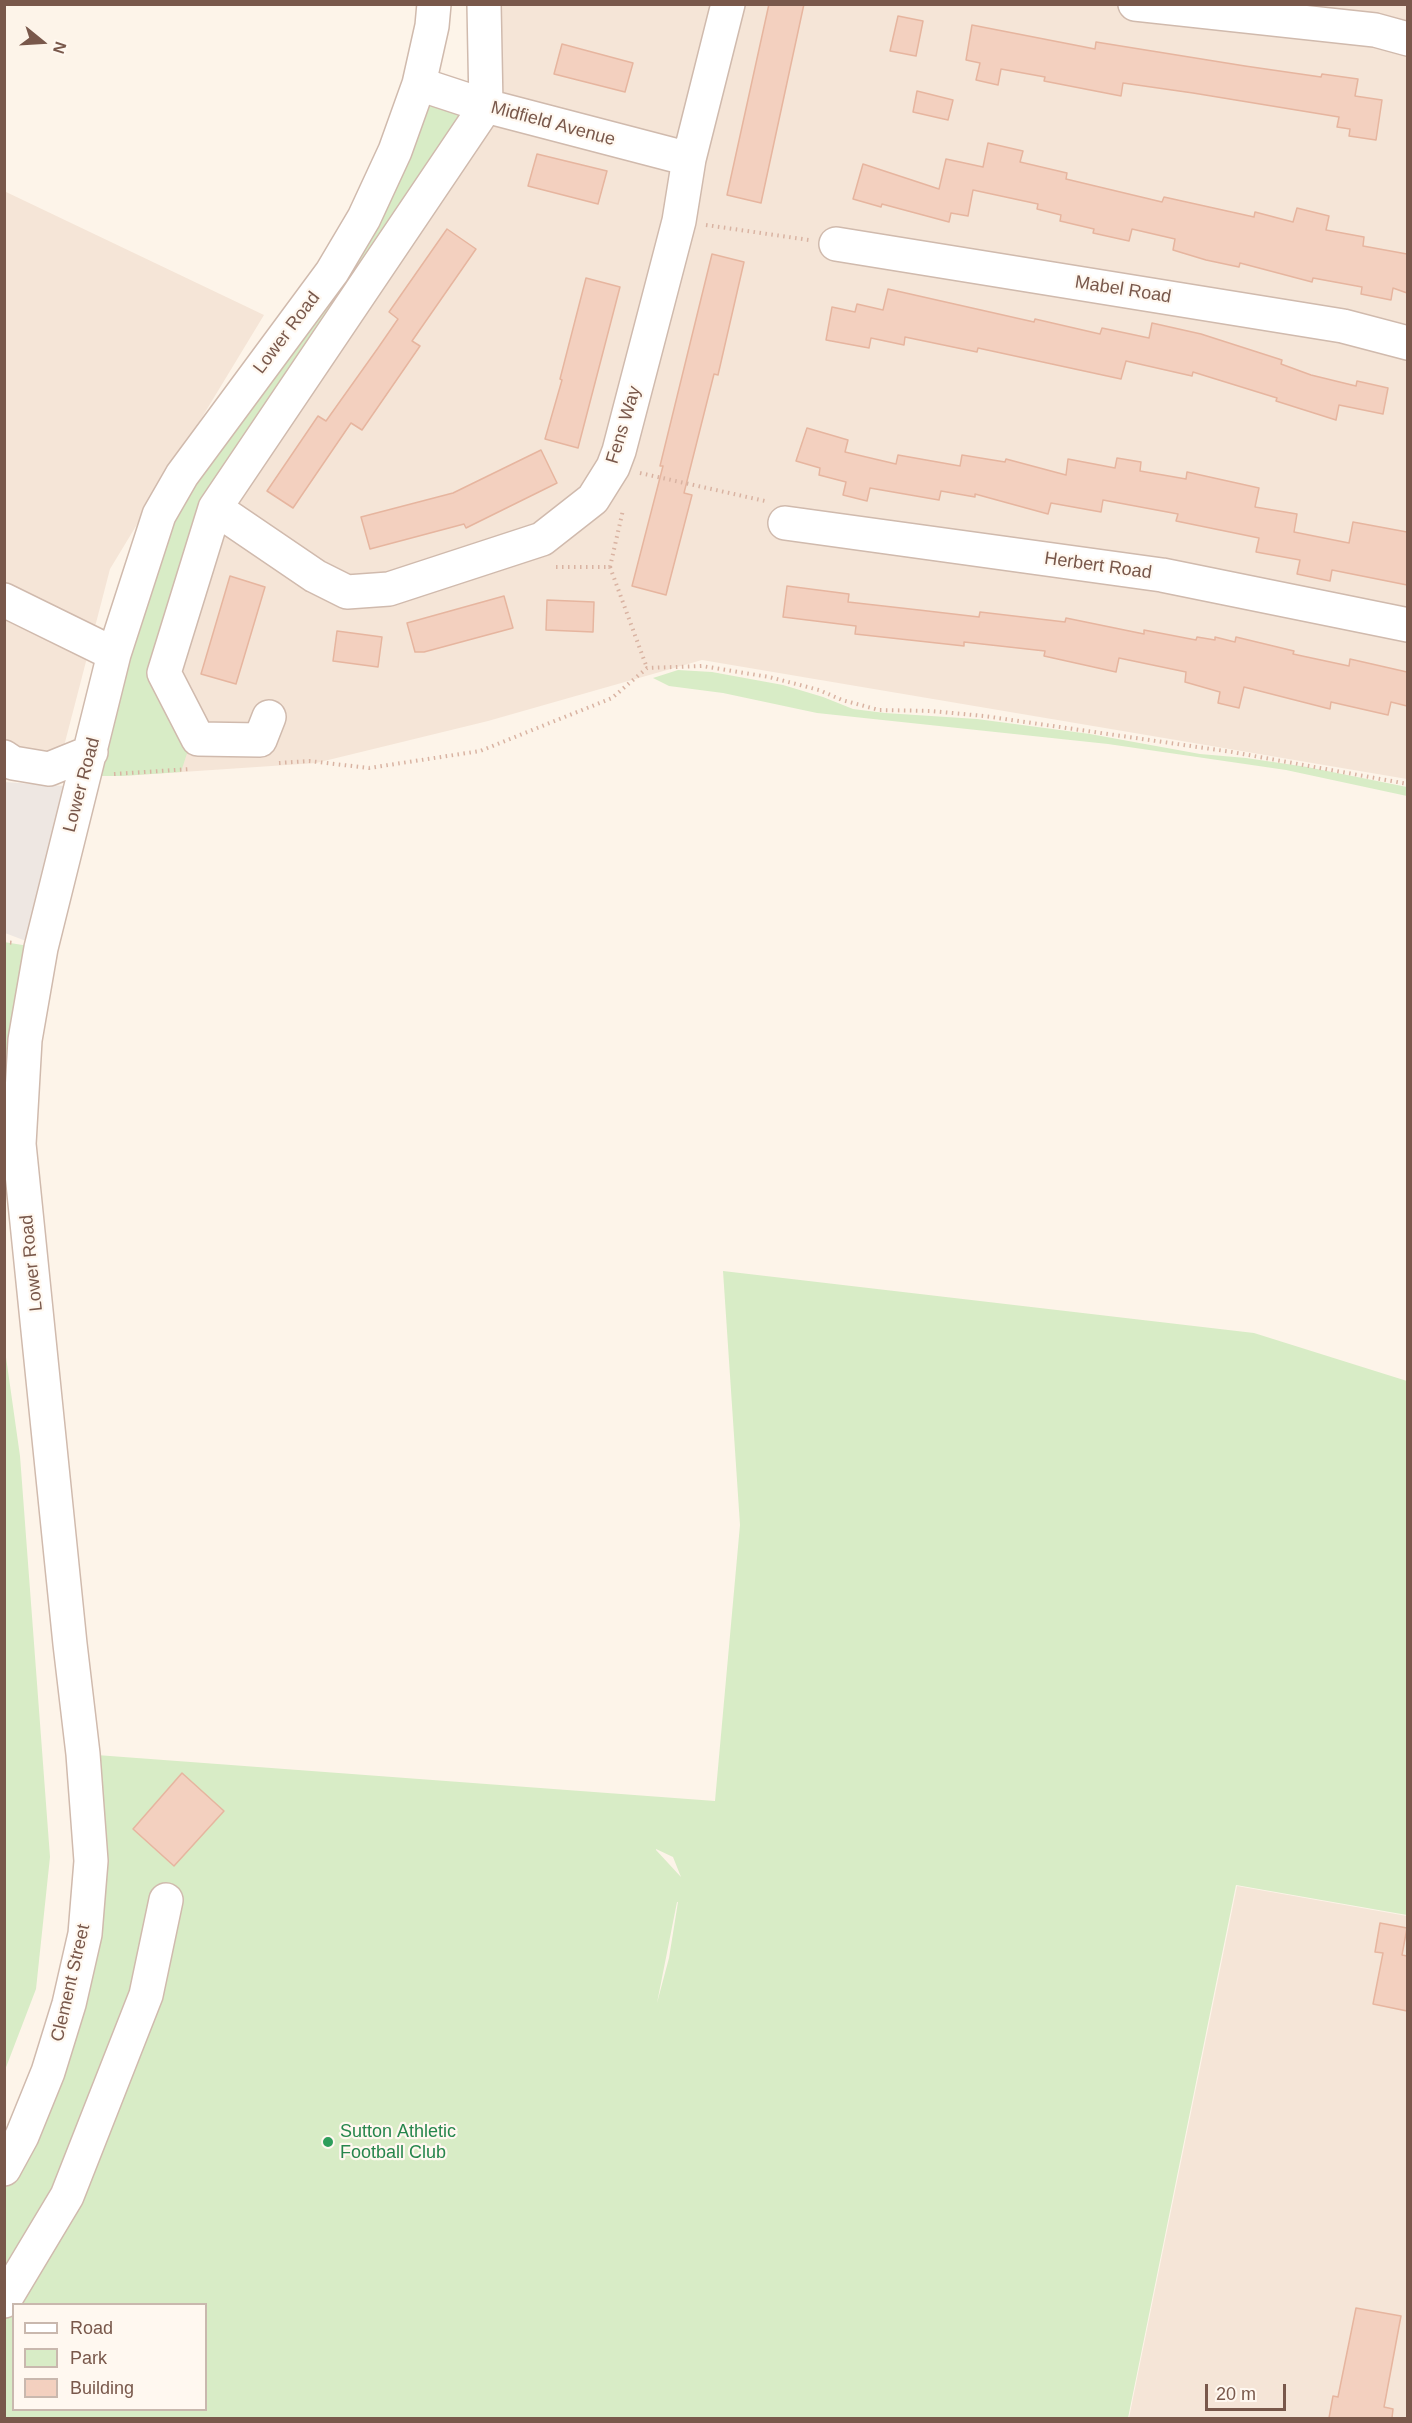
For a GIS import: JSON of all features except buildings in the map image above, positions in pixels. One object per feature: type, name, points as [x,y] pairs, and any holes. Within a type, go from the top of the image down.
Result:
[{"type":"street","name":"Lower Road","points":[[70,1644],[19,1144],[25,1041],[41,948],[114,654],[159,515],[188,467],[332,272],[364,218],[395,151],[419,84],[432,26],[434,4]]},
{"type":"street","points":[[484,4],[486,106]]},
{"type":"street","name":"Fens Way","points":[[215,508],[315,576],[347,592],[389,589],[542,539],[593,499],[613,467],[619,451],[679,221],[689,159],[728,4]]},
{"type":"street","points":[[1135,4],[1365,17],[1407,39]]},
{"type":"street","name":"Midfield Avenue","points":[[419,84],[486,106],[689,159]]},
{"type":"street","name":"Lower Road","points":[[269,717],[260,740],[198,739],[164,673],[215,508],[486,106]]},
{"type":"street","name":"Mabel Road","points":[[824,242],[1343,326],[1407,344]]},
{"type":"street","name":"Herbert Road","points":[[785,523],[1162,575],[1407,625]]},
{"type":"street","points":[[4,600],[114,654]]},
{"type":"street","points":[[4,757],[13,763],[49,769],[91,752]]},
{"type":"street","name":"Clement Street","points":[[4,2169],[22,2136],[48,2072],[69,2004],[85,1934],[91,1862],[83,1754],[70,1644]]},
{"type":"street","points":[[4,2301],[67,2196],[146,1995],[166,1900]]},
{"type":"path","points":[[679,221],[824,242]]},
{"type":"path","points":[[613,467],[787,506],[785,523]]},
{"type":"path","points":[[624,503],[610,567],[647,668]]},
{"type":"path","points":[[550,567],[610,567]]},
{"type":"path","points":[[309,761],[369,768],[480,751],[612,698],[647,668],[702,666],[769,677],[819,690],[850,703],[879,710],[931,711],[984,716],[1232,752],[1407,784]]},
{"type":"shaded area","points":[[481,5],[1407,5],[1407,779],[702,660],[488,721],[316,763],[123,776],[178,538],[486,106]]},
{"type":"shaded area","points":[[4,191],[264,315],[110,569],[63,750],[4,776]]},
{"type":"shaded area","points":[[4,782],[65,786],[42,947],[5,933]]},
{"type":"shaded area","points":[[1237,1886],[1407,1916],[1407,2418],[1129,2418]]},
{"type":"green space","points":[[419,84],[483,107],[214,508],[160,691],[190,744],[181,772],[86,776],[148,551],[333,272]]},
{"type":"green space","points":[[678,670],[712,672],[783,685],[853,709],[977,719],[1090,734],[1200,754],[1307,767],[1407,787],[1407,796],[1286,770],[1108,744],[817,713],[723,693],[669,686],[653,678]]},
{"type":"green space","points":[[4,942],[41,948],[4,1145]]},
{"type":"green space","points":[[723,1271],[1254,1333],[1407,1381],[1407,1915],[1236,1885],[1128,2418],[5,2418],[5,2169],[69,2004],[83,1754],[715,1801],[740,1525]],"holes":[[[656,1849],[673,1857],[681,1877]],[[677,1902],[669,1958],[657,2003]]]},
{"type":"green space","points":[[4,1343],[20,1456],[50,1857],[36,1989],[5,2070]]},
{"type":"place","name":"Sutton Athletic Football Club","points":[[328,2142]]}]
